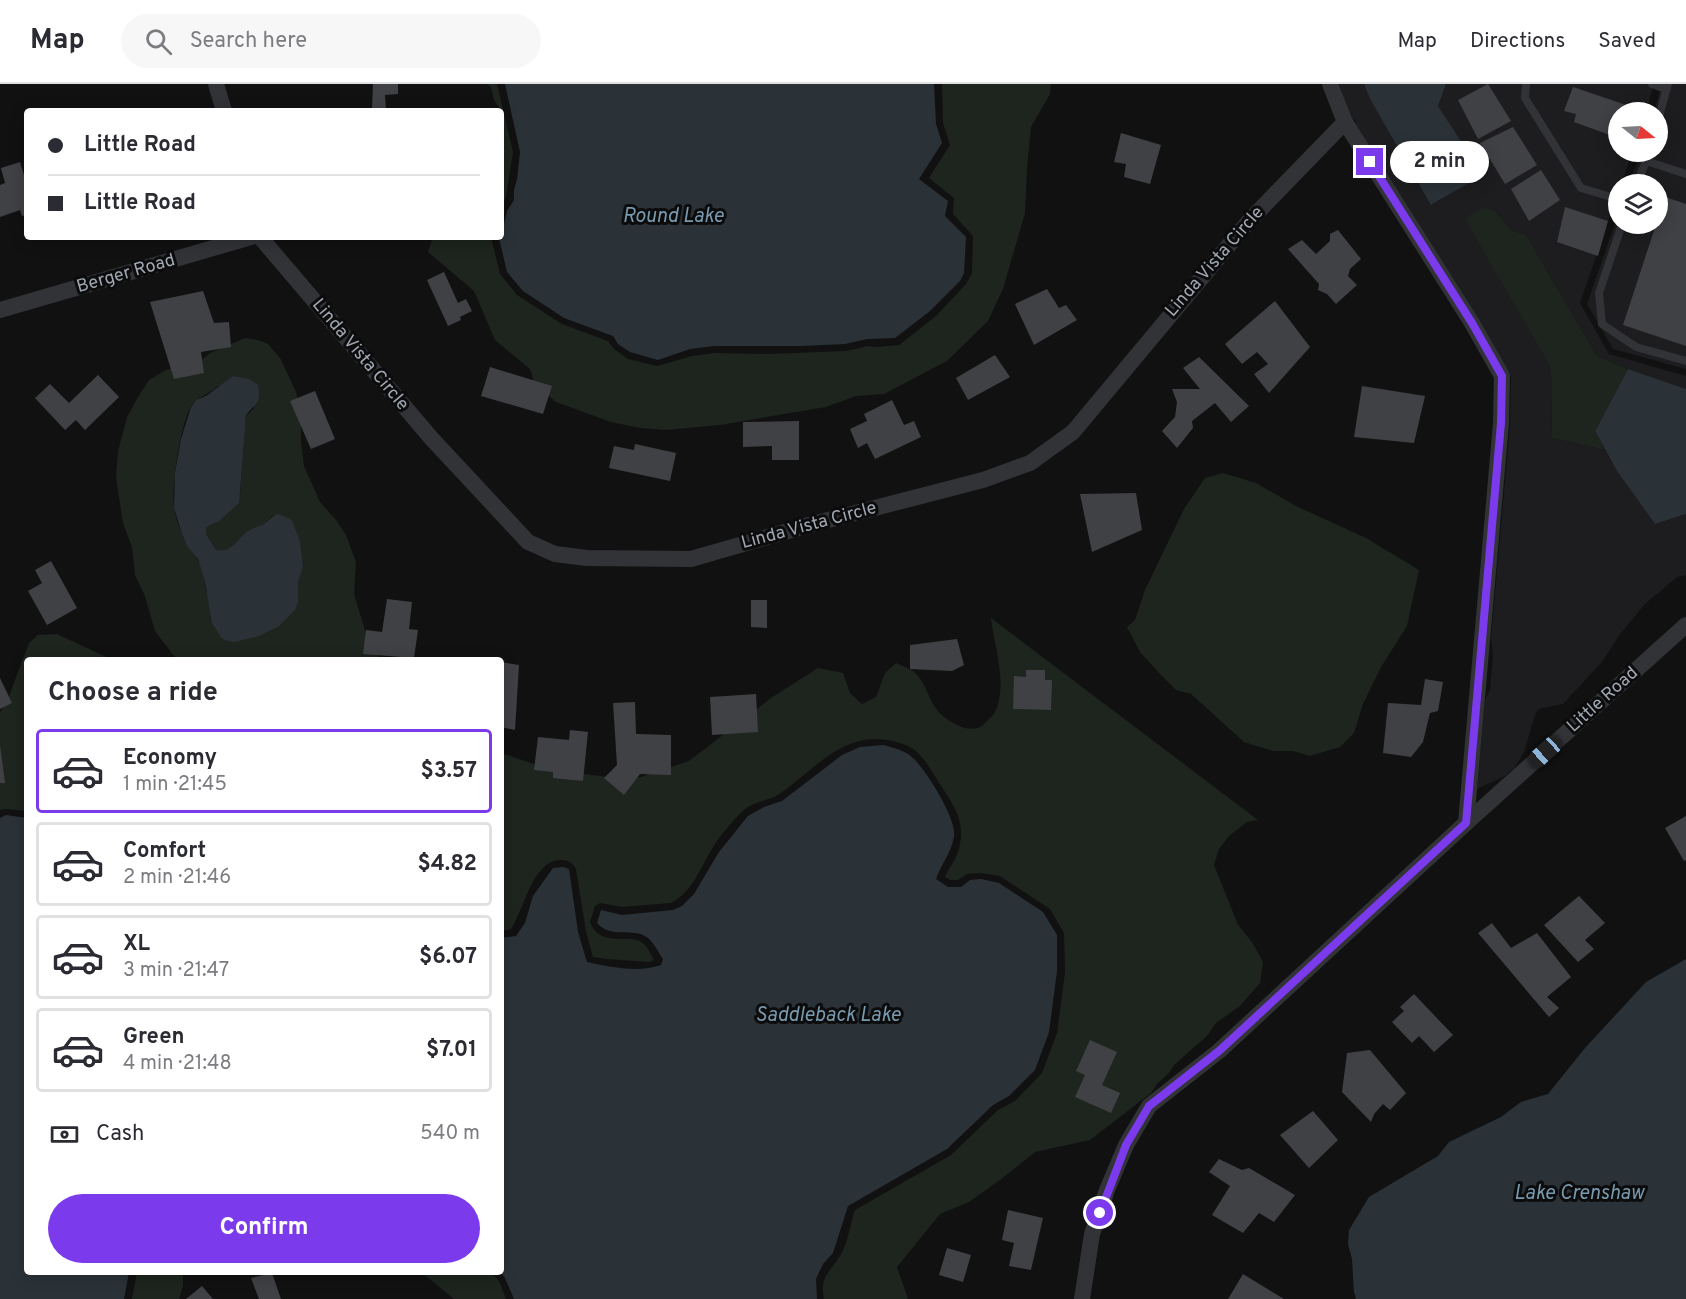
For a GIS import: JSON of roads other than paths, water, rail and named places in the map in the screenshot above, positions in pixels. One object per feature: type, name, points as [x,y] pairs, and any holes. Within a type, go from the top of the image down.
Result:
[{"type":"street","points":[[216,84],[223,108]]},
{"type":"street","points":[[1330,84],[1345,122],[1472,323],[1502,376],[1501,423],[1466,823]]},
{"type":"street","name":"Linda Vista Circle","points":[[263,240],[432,440],[528,542],[555,554],[587,558],[691,559],[809,525],[983,480],[1030,463],[1073,432],[1249,221],[1345,122]]},
{"type":"street","name":"Berger Road","points":[[0,310],[241,240]]},
{"type":"street","name":"Little Road","points":[[1082,1299],[1092,1234],[1107,1190],[1126,1145],[1149,1106],[1219,1051],[1466,823],[1686,625]]},
{"type":"lane","points":[[1526,84],[1525,98],[1581,188],[1608,196]]},
{"type":"lane","points":[[1652,84],[1667,86],[1663,102]]},
{"type":"lane","points":[[1661,162],[1686,174]]},
{"type":"lane","points":[[1619,234],[1599,293],[1602,324],[1636,347],[1686,361]]},
{"type":"water","name":"Round Lake","points":[[505,84],[934,84],[936,124],[942,143],[919,179],[948,201],[945,216],[966,237],[964,273],[960,281],[930,311],[895,338],[801,346],[714,346],[690,349],[658,360],[630,352],[618,344],[613,336],[564,318],[523,291],[507,272],[499,240],[504,240],[507,211],[514,200],[520,152]]},
{"type":"water","points":[[1364,84],[1446,84],[1438,106],[1483,175],[1431,205],[1370,99]]},
{"type":"water","points":[[1628,369],[1686,389],[1686,514],[1655,524],[1617,471],[1595,431]]},
{"type":"water","points":[[233,376],[249,379],[258,385],[259,397],[245,417],[239,503],[218,522],[206,528],[206,534],[216,550],[225,550],[248,531],[278,514],[292,520],[300,542],[303,568],[298,582],[298,602],[295,610],[279,626],[259,636],[234,642],[221,637],[212,623],[205,582],[198,559],[187,546],[174,508],[175,473],[181,439],[191,407],[196,400],[206,396]]},
{"type":"water","name":"Saddleback Lake","points":[[883,745],[910,755],[919,764],[946,807],[954,828],[954,836],[949,853],[936,879],[948,887],[961,887],[970,880],[981,879],[999,883],[1043,912],[1057,935],[1057,971],[1049,1032],[1035,1070],[1009,1096],[993,1105],[947,1149],[848,1206],[833,1253],[823,1264],[816,1279],[817,1299],[514,1299],[502,1275],[504,938],[516,936],[525,923],[533,896],[553,868],[563,867],[569,869],[578,932],[587,962],[634,969],[661,965],[663,959],[648,938],[635,933],[609,931],[597,923],[601,910],[622,915],[673,910],[682,906],[694,894],[719,852],[748,816],[782,801],[842,755],[860,747]]},
{"type":"water","points":[[6,815],[24,818],[24,1275],[128,1275],[124,1299],[0,1299],[0,818]]},
{"type":"water","name":"Lake Crenshaw","points":[[1686,959],[1686,1299],[1356,1299],[1348,1244],[1349,1230],[1369,1197],[1438,1156],[1449,1142],[1501,1117],[1521,1102],[1548,1094],[1585,1048],[1646,982]]}]
